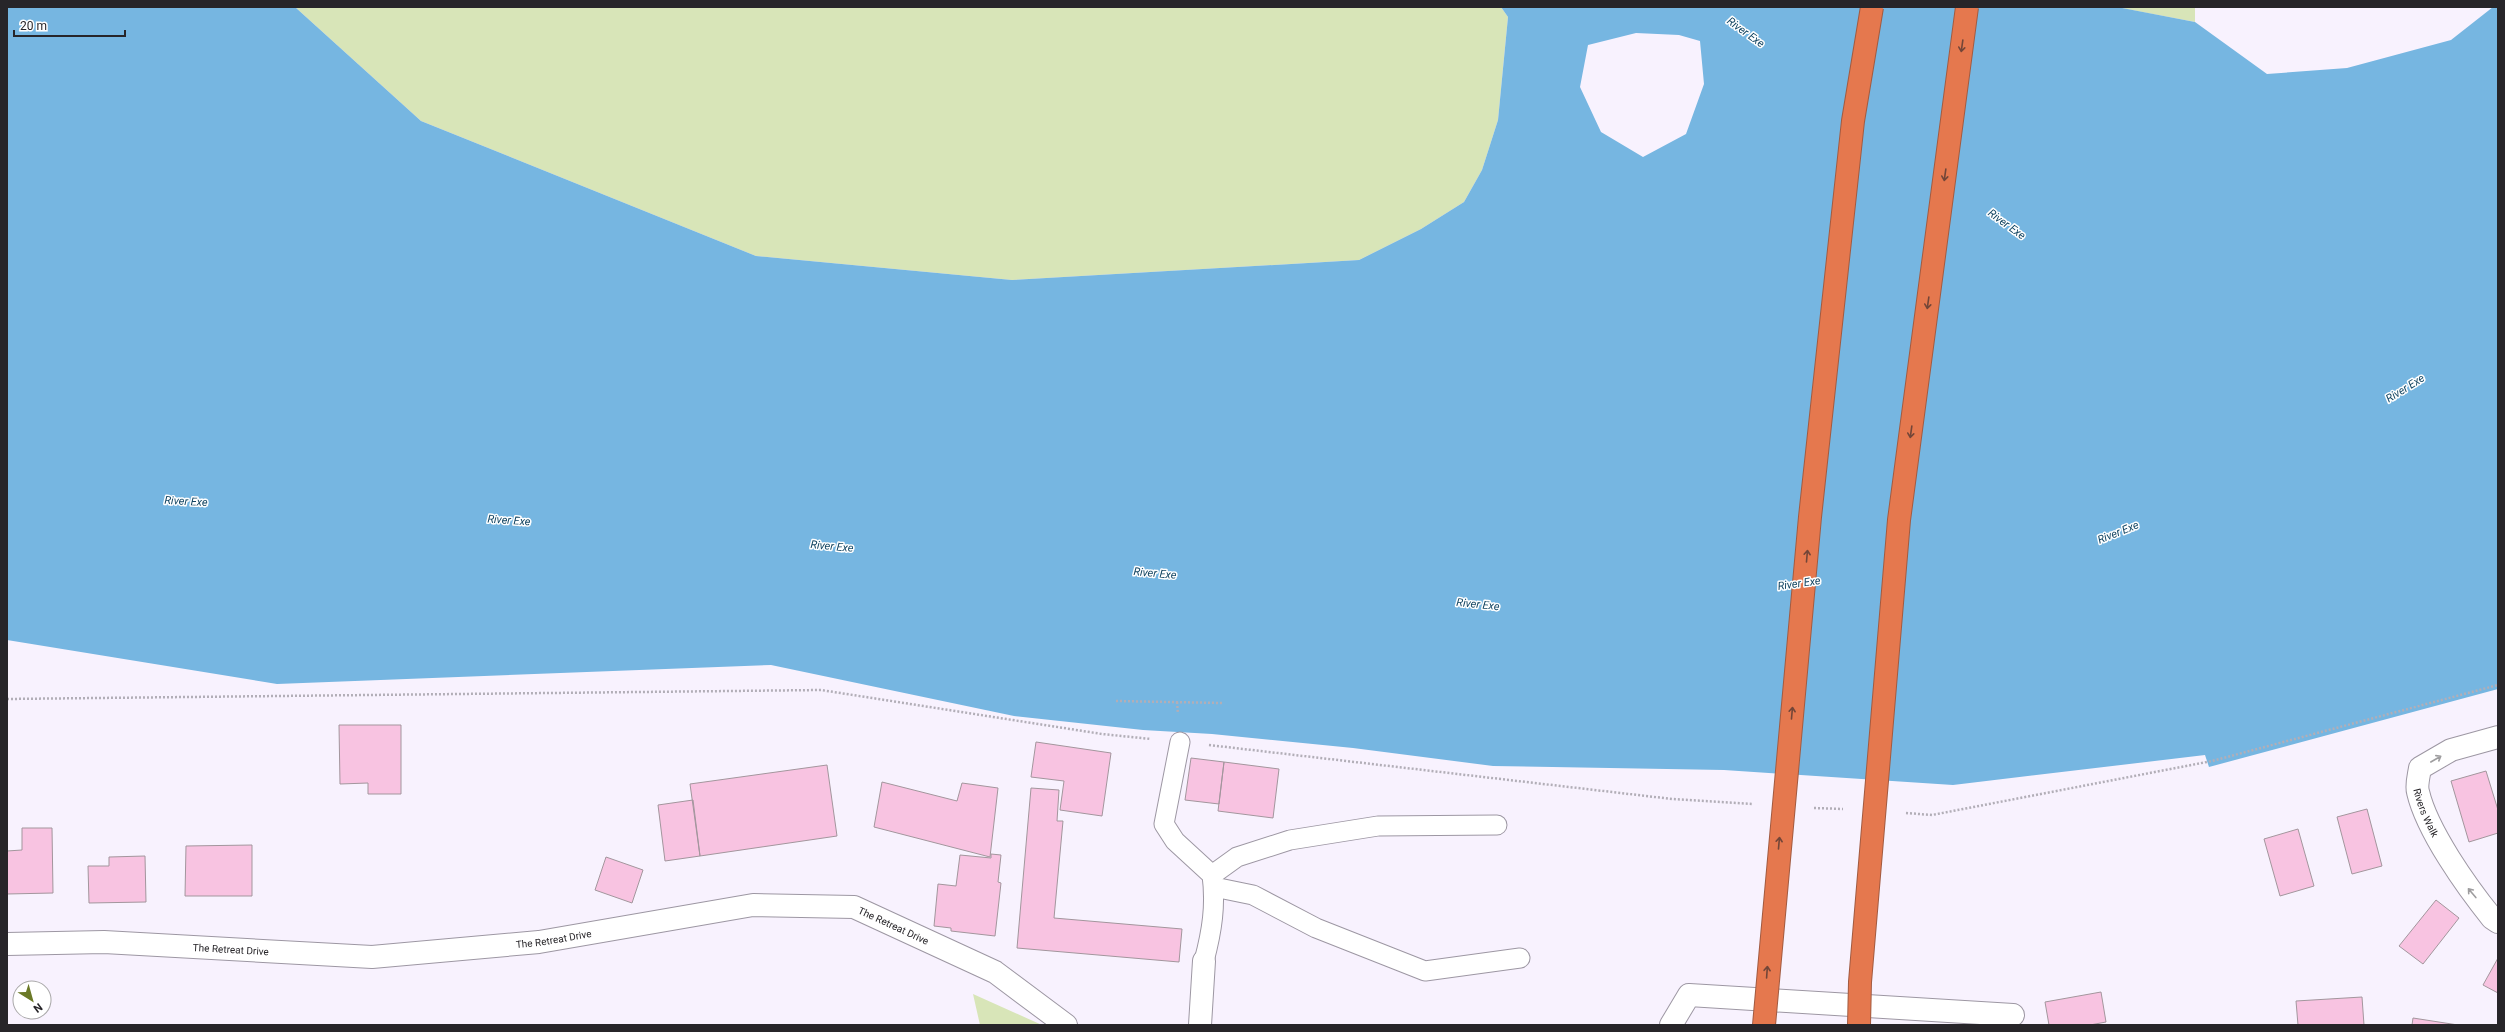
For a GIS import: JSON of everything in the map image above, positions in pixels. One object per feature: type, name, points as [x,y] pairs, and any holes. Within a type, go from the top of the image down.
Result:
[{"type":"highway","points":[[1764,1025],[1810,517],[1853,121],[1872,7]]},
{"type":"highway","points":[[1859,1025],[1860,982],[1899,520],[1967,7]]},
{"type":"street","name":"Rivers Walk","points":[[2498,737],[2451,750],[2420,768],[2417,791],[2432,827],[2466,886],[2492,918],[2498,922]]},
{"type":"street","name":"The Retreat Drive","points":[[7,944],[104,942],[372,957],[539,942],[753,905],[854,907],[995,972],[1066,1025]]},
{"type":"street","points":[[1200,1025],[1204,961]]},
{"type":"street","points":[[1671,1025],[1689,995],[2013,1015]]},
{"type":"lane","points":[[1180,742],[1164,824],[1175,841],[1213,881],[1253,895],[1316,928],[1426,971],[1520,958]]},
{"type":"lane","points":[[1204,961],[1213,929],[1213,881],[1237,857],[1290,840],[1378,826],[1497,825]]},
{"type":"path","points":[[1900,813],[1932,815],[2212,761],[2498,685]]},
{"type":"path","points":[[7,700],[821,690],[1102,734],[1672,799],[1758,804]]},
{"type":"path","points":[[1116,701],[1222,703]]},
{"type":"path","points":[[1806,807],[1845,810]]},
{"type":"green space","points":[[295,7],[1501,7],[1508,17],[1498,120],[1482,170],[1464,202],[1421,229],[1359,260],[1012,280],[756,256],[421,121]]},
{"type":"green space","points":[[2116,7],[2195,7],[2195,22]]},
{"type":"green space","points":[[973,994],[1042,1025],[980,1025]]},
{"type":"water","name":"River Exe","points":[[7,7],[295,7],[421,121],[756,256],[1012,280],[1359,260],[1421,229],[1464,202],[1482,170],[1498,120],[1508,17],[1501,7],[2117,7],[2195,22],[2267,74],[2347,68],[2451,40],[2493,7],[2498,7],[2498,689],[2209,767],[2205,755],[1953,785],[1724,770],[1493,766],[1353,748],[1212,734],[1143,730],[1014,716],[771,665],[277,684],[7,640]],"holes":[[[1636,33],[1679,35],[1700,41],[1704,84],[1686,134],[1643,157],[1601,132],[1580,87],[1588,45]]]},
{"type":"building","points":[[339,725],[401,725],[401,794],[368,794],[368,783],[340,784]]},
{"type":"building","points":[[1036,742],[1111,753],[1102,816],[1060,810],[1064,781],[1031,777]]},
{"type":"building","points":[[1191,758],[1224,762],[1219,804],[1185,800]]},
{"type":"building","points":[[1224,762],[1279,769],[1273,818],[1218,811]]},
{"type":"building","points":[[827,765],[837,836],[700,856],[690,784]]},
{"type":"building","points":[[2486,771],[2498,810],[2498,833],[2469,842],[2451,781]]},
{"type":"building","points":[[882,782],[957,801],[962,783],[998,788],[990,857],[874,827]]},
{"type":"building","points":[[1031,788],[1059,790],[1057,821],[1063,821],[1054,918],[1182,929],[1179,962],[1017,948]]},
{"type":"building","points":[[693,800],[700,856],[665,861],[658,805]]},
{"type":"building","points":[[2367,809],[2382,866],[2352,874],[2337,817]]},
{"type":"building","points":[[22,828],[52,828],[53,893],[7,894],[7,851],[22,850]]},
{"type":"building","points":[[2298,829],[2314,886],[2280,896],[2264,839]]},
{"type":"building","points":[[252,845],[252,896],[185,896],[186,846]]},
{"type":"building","points":[[991,854],[1001,855],[998,882],[1001,883],[995,936],[951,931],[951,928],[934,926],[938,884],[956,886],[960,855],[991,858]]},
{"type":"building","points":[[145,856],[146,902],[89,903],[88,866],[109,866],[109,857]]},
{"type":"building","points":[[606,857],[643,870],[632,903],[595,890]]},
{"type":"building","points":[[2436,900],[2459,918],[2423,964],[2399,946]]},
{"type":"building","points":[[2498,958],[2498,993],[2483,985]]},
{"type":"building","points":[[2101,992],[2106,1022],[2090,1025],[2049,1025],[2045,1002]]},
{"type":"building","points":[[2362,997],[2364,1025],[2298,1025],[2296,1001]]},
{"type":"building","points":[[2413,1018],[2458,1025],[2412,1025]]}]
